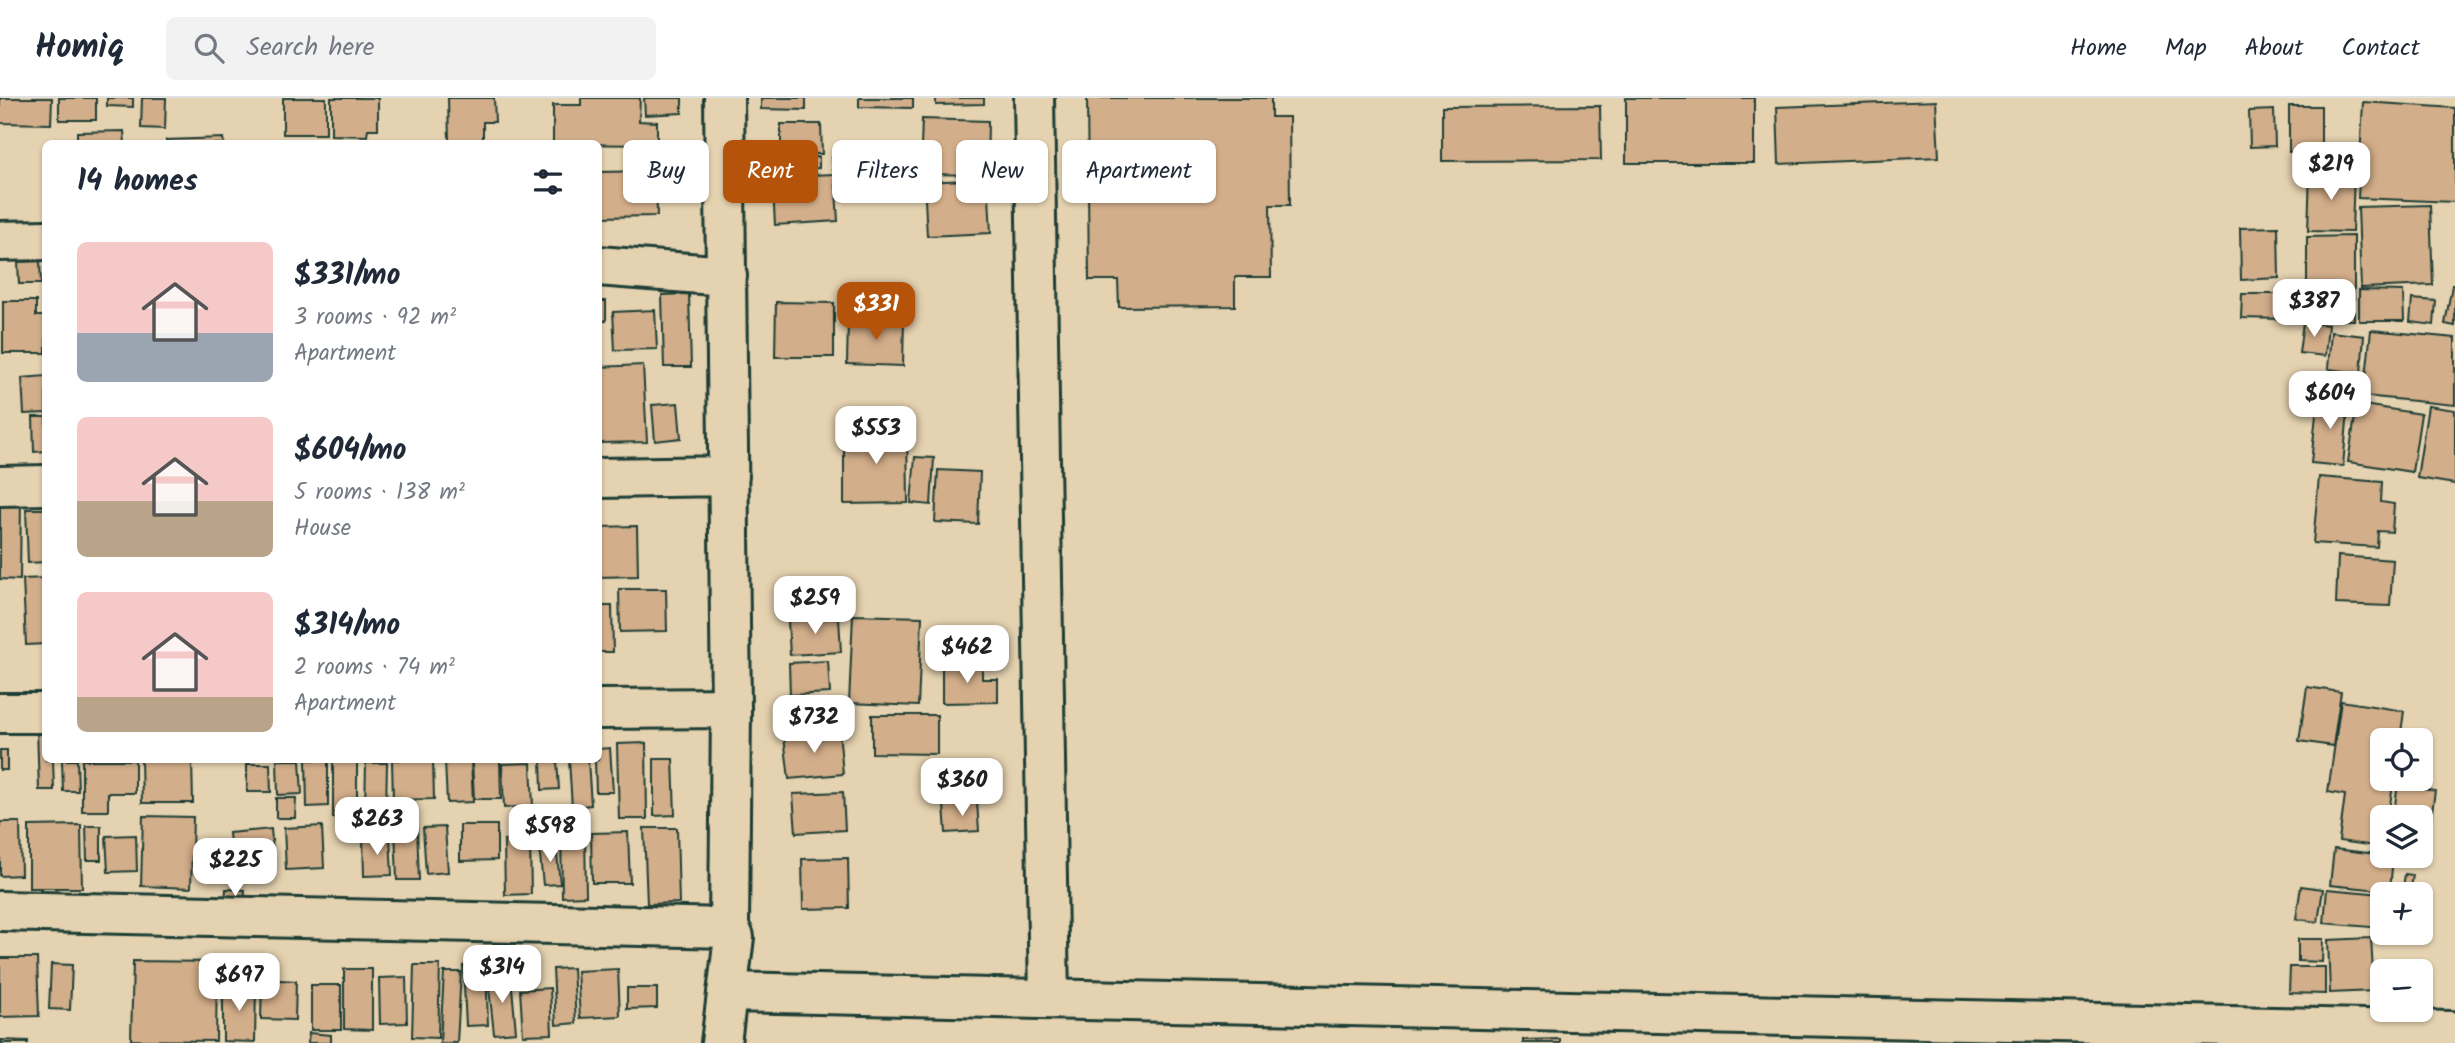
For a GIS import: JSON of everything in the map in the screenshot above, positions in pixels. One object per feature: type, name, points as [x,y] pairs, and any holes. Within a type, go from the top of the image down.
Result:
[{"type":"street","points":[[721,1043],[734,937],[729,928],[731,708],[724,98]]},
{"type":"street","points":[[1034,98],[1049,999]]},
{"type":"street","points":[[0,241],[42,240]]},
{"type":"street","points":[[602,266],[726,276]]},
{"type":"street","points":[[602,478],[729,476]]},
{"type":"street","points":[[0,486],[42,485]]},
{"type":"street","points":[[602,709],[731,708]]},
{"type":"street","points":[[0,713],[42,713]]},
{"type":"street","points":[[0,911],[729,928]]},
{"type":"street","points":[[727,992],[2451,1029]]},
{"type":"building","points":[[0,98],[52,98],[51,124],[0,123]]},
{"type":"building","points":[[59,98],[96,98],[96,120],[59,120]]},
{"type":"building","points":[[107,98],[133,98],[133,107],[107,106]]},
{"type":"building","points":[[142,98],[166,98],[165,129],[141,128]]},
{"type":"building","points":[[283,98],[326,98],[326,134],[283,134]]},
{"type":"building","points":[[331,98],[378,98],[378,129],[368,129],[367,136],[331,135]]},
{"type":"building","points":[[448,98],[494,98],[495,122],[483,122],[483,140],[449,140]]},
{"type":"building","points":[[581,98],[640,98],[639,121],[657,122],[657,140],[623,140],[623,145],[602,144],[602,140],[553,140],[553,105],[581,105]]},
{"type":"building","points":[[644,98],[682,98],[682,113],[645,115]]},
{"type":"building","points":[[761,98],[806,98],[806,110],[761,109]]},
{"type":"building","points":[[859,98],[913,98],[913,108],[859,107]]},
{"type":"building","points":[[936,98],[984,98],[984,104],[936,105]]},
{"type":"building","points":[[1087,98],[1271,98],[1271,117],[1289,117],[1290,205],[1270,205],[1271,277],[1235,277],[1235,306],[1119,307],[1118,280],[1089,280],[1088,203],[1216,203],[1216,140],[1087,140]]},
{"type":"building","points":[[1626,98],[1754,98],[1754,163],[1626,163]]},
{"type":"building","points":[[1936,101],[1939,157],[1779,164],[1777,107]]},
{"type":"building","points":[[2363,102],[2455,108],[2455,202],[2358,198]]},
{"type":"building","points":[[1600,106],[1601,160],[1442,161],[1442,107]]},
{"type":"building","points":[[2289,106],[2321,106],[2321,152],[2289,152]]},
{"type":"building","points":[[2274,110],[2275,146],[2250,147],[2249,111]]},
{"type":"building","points":[[922,119],[988,121],[988,140],[956,140],[956,175],[942,174],[942,140],[921,140]]},
{"type":"building","points":[[781,124],[821,124],[822,154],[818,154],[818,140],[781,140]]},
{"type":"building","points":[[124,131],[125,140],[77,140],[77,132]]},
{"type":"building","points":[[223,138],[223,140],[166,140]]},
{"type":"building","points":[[2310,171],[2354,172],[2352,232],[2308,231]]},
{"type":"building","points":[[602,172],[623,172],[623,203],[657,203],[657,216],[602,217]]},
{"type":"building","points":[[832,174],[832,203],[837,203],[838,221],[775,225],[774,203],[818,203],[818,175]]},
{"type":"building","points":[[956,180],[956,203],[989,203],[991,233],[927,236],[925,203],[942,203],[942,181]]},
{"type":"building","points":[[2430,205],[2433,285],[2361,288],[2358,207]]},
{"type":"building","points":[[2278,227],[2279,278],[2241,280],[2240,228]]},
{"type":"building","points":[[2354,236],[2354,320],[2307,320],[2307,237]]},
{"type":"building","points":[[40,261],[41,284],[19,284],[18,262]]},
{"type":"building","points":[[2452,285],[2455,285],[2455,326],[2445,324]]},
{"type":"building","points":[[2359,290],[2403,291],[2404,321],[2359,321]]},
{"type":"building","points":[[689,294],[691,367],[664,367],[662,295]]},
{"type":"building","points":[[2242,294],[2283,294],[2283,319],[2241,318]]},
{"type":"building","points":[[2412,299],[2436,301],[2434,325],[2410,322]]},
{"type":"building","points":[[3,301],[36,301],[36,316],[42,316],[42,353],[3,353]]},
{"type":"building","points":[[602,301],[606,301],[606,321],[602,321]]},
{"type":"building","points":[[776,302],[834,303],[834,357],[775,357]]},
{"type":"building","points":[[655,310],[657,349],[615,350],[613,312]]},
{"type":"building","points":[[848,318],[904,319],[903,366],[847,364]]},
{"type":"building","points":[[2303,322],[2328,325],[2325,356],[2299,353]]},
{"type":"building","points":[[2371,330],[2455,338],[2455,405],[2364,396]]},
{"type":"building","points":[[2331,332],[2364,336],[2361,373],[2328,369]]},
{"type":"building","points":[[643,365],[647,442],[602,443],[602,367]]},
{"type":"building","points":[[42,376],[42,413],[24,414],[22,378]]},
{"type":"building","points":[[2318,395],[2349,399],[2343,466],[2311,463]]},
{"type":"building","points":[[678,403],[681,438],[655,441],[652,405]]},
{"type":"building","points":[[2357,404],[2421,414],[2412,472],[2348,462]]},
{"type":"building","points":[[2428,406],[2455,410],[2455,484],[2417,478]]},
{"type":"building","points":[[33,417],[42,417],[42,451],[34,452]]},
{"type":"building","points":[[907,427],[908,503],[844,504],[844,428]]},
{"type":"building","points":[[915,457],[934,458],[931,505],[911,503]]},
{"type":"building","points":[[938,470],[980,472],[978,524],[935,522]]},
{"type":"building","points":[[2319,477],[2382,482],[2381,502],[2394,504],[2392,532],[2378,531],[2377,547],[2313,543]]},
{"type":"building","points":[[0,498],[21,498],[20,580],[0,579]]},
{"type":"building","points":[[26,509],[42,509],[42,562],[28,563]]},
{"type":"building","points":[[637,526],[638,576],[602,577],[602,527]]},
{"type":"building","points":[[2338,556],[2393,560],[2390,606],[2336,604]]},
{"type":"building","points":[[42,578],[42,644],[26,645],[23,579]]},
{"type":"building","points":[[619,589],[666,589],[667,631],[620,632]]},
{"type":"building","points":[[602,606],[612,606],[613,652],[602,652]]},
{"type":"building","points":[[853,615],[922,617],[918,706],[849,703]]},
{"type":"building","points":[[839,618],[841,652],[790,655],[788,621]]},
{"type":"building","points":[[828,661],[830,693],[790,695],[789,663]]},
{"type":"building","points":[[982,664],[982,679],[998,679],[998,702],[942,703],[942,665]]},
{"type":"building","points":[[2307,687],[2341,692],[2333,746],[2299,741]]},
{"type":"building","points":[[2341,701],[2404,711],[2402,728],[2370,728],[2370,791],[2392,791],[2390,805],[2370,805],[2370,845],[2339,841],[2345,795],[2328,792]]},
{"type":"building","points":[[872,715],[937,715],[937,754],[872,753]]},
{"type":"building","points":[[42,727],[42,763],[53,763],[54,790],[39,790],[37,728]]},
{"type":"building","points":[[839,731],[843,774],[789,779],[784,737]]},
{"type":"building","points":[[646,743],[647,819],[619,819],[617,744]]},
{"type":"building","points":[[610,748],[613,792],[596,792],[595,763],[602,763],[602,749]]},
{"type":"building","points":[[0,750],[7,750],[7,770],[0,770]]},
{"type":"building","points":[[654,759],[673,759],[675,815],[654,816]]},
{"type":"building","points":[[62,763],[77,763],[78,791],[63,791]]},
{"type":"building","points":[[82,763],[135,763],[135,793],[108,793],[108,811],[82,811]]},
{"type":"building","points":[[141,763],[192,763],[193,803],[142,803]]},
{"type":"building","points":[[277,763],[300,763],[302,794],[278,795]]},
{"type":"building","points":[[306,763],[328,763],[328,806],[307,807]]},
{"type":"building","points":[[333,763],[357,763],[357,818],[333,818]]},
{"type":"building","points":[[366,763],[387,763],[386,810],[365,809]]},
{"type":"building","points":[[392,763],[433,763],[434,799],[393,800]]},
{"type":"building","points":[[445,763],[471,763],[473,802],[447,803]]},
{"type":"building","points":[[472,763],[500,763],[501,799],[474,799]]},
{"type":"building","points":[[531,763],[533,806],[504,808],[502,764]]},
{"type":"building","points":[[541,763],[557,763],[559,789],[542,790]]},
{"type":"building","points":[[569,763],[588,763],[591,805],[572,807]]},
{"type":"building","points":[[247,764],[270,764],[271,792],[247,792]]},
{"type":"building","points":[[2397,791],[2435,791],[2433,805],[2395,805]]},
{"type":"building","points":[[843,792],[845,830],[796,833],[793,794]]},
{"type":"building","points":[[276,798],[296,798],[295,818],[276,818]]},
{"type":"building","points":[[977,802],[979,831],[946,833],[944,805]]},
{"type":"building","points":[[143,816],[193,817],[191,888],[141,886]]},
{"type":"building","points":[[0,822],[20,822],[21,875],[0,876]]},
{"type":"building","points":[[81,825],[82,888],[29,888],[29,826]]},
{"type":"building","points":[[460,825],[497,825],[497,860],[460,861]]},
{"type":"building","points":[[86,826],[101,826],[101,860],[87,860]]},
{"type":"building","points":[[322,826],[324,868],[286,870],[284,828]]},
{"type":"building","points":[[417,827],[419,880],[397,880],[395,828]]},
{"type":"building","points":[[445,827],[448,872],[426,874],[423,828]]},
{"type":"building","points":[[644,828],[677,828],[679,903],[647,904]]},
{"type":"building","points":[[271,829],[275,874],[233,878],[229,833]]},
{"type":"building","points":[[561,829],[585,829],[586,896],[562,897]]},
{"type":"building","points":[[628,832],[630,883],[592,883],[591,833]]},
{"type":"building","points":[[136,835],[137,871],[108,872],[106,836]]},
{"type":"building","points":[[390,837],[392,875],[364,876],[363,838]]},
{"type":"building","points":[[530,839],[531,894],[505,895],[504,840]]},
{"type":"building","points":[[556,844],[560,884],[543,885],[539,845]]},
{"type":"building","points":[[2334,849],[2370,853],[2370,868],[2392,868],[2391,882],[2370,882],[2370,889],[2330,885]]},
{"type":"building","points":[[848,858],[849,908],[803,909],[802,859]]},
{"type":"building","points":[[2405,874],[2413,875],[2412,882],[2404,882]]},
{"type":"building","points":[[2301,886],[2323,889],[2318,922],[2296,919]]},
{"type":"building","points":[[226,889],[245,890],[244,906],[225,905]]},
{"type":"building","points":[[2327,889],[2370,893],[2370,927],[2324,923]]},
{"type":"building","points":[[2370,938],[2372,959],[2370,959],[2370,991],[2330,993],[2328,940]]},
{"type":"building","points":[[2298,939],[2323,939],[2322,962],[2298,961]]},
{"type":"building","points":[[0,958],[37,958],[39,1016],[0,1017]]},
{"type":"building","points":[[133,961],[217,962],[216,1041],[131,1040]]},
{"type":"building","points":[[51,964],[72,965],[70,1010],[49,1009]]},
{"type":"building","points":[[486,964],[488,1025],[466,1026],[463,966]]},
{"type":"building","points":[[414,965],[440,965],[438,1038],[412,1037]]},
{"type":"building","points":[[2290,967],[2325,967],[2325,994],[2289,993]]},
{"type":"building","points":[[573,968],[576,1023],[556,1025],[553,969]]},
{"type":"building","points":[[344,969],[372,969],[372,1030],[344,1029]]},
{"type":"building","points":[[618,969],[620,1016],[580,1018],[577,971]]},
{"type":"building","points":[[444,972],[461,972],[457,1043],[440,1043]]},
{"type":"building","points":[[511,976],[516,1032],[494,1034],[488,978]]},
{"type":"building","points":[[406,977],[407,1023],[380,1024],[379,978]]},
{"type":"building","points":[[262,979],[296,981],[295,1020],[261,1019]]},
{"type":"building","points":[[223,984],[256,985],[255,1042],[223,1041]]},
{"type":"building","points":[[311,985],[341,985],[341,1030],[311,1030]]},
{"type":"building","points":[[550,988],[552,1034],[523,1035],[520,990]]},
{"type":"building","points":[[627,988],[657,988],[657,1008],[627,1009]]},
{"type":"building","points":[[309,1033],[331,1035],[331,1043],[308,1043]]},
{"type":"building","points":[[1560,1039],[1560,1043],[1523,1043],[1523,1040]]},
{"type":"building","points":[[1,1040],[28,1041],[28,1043],[1,1043]]}]
